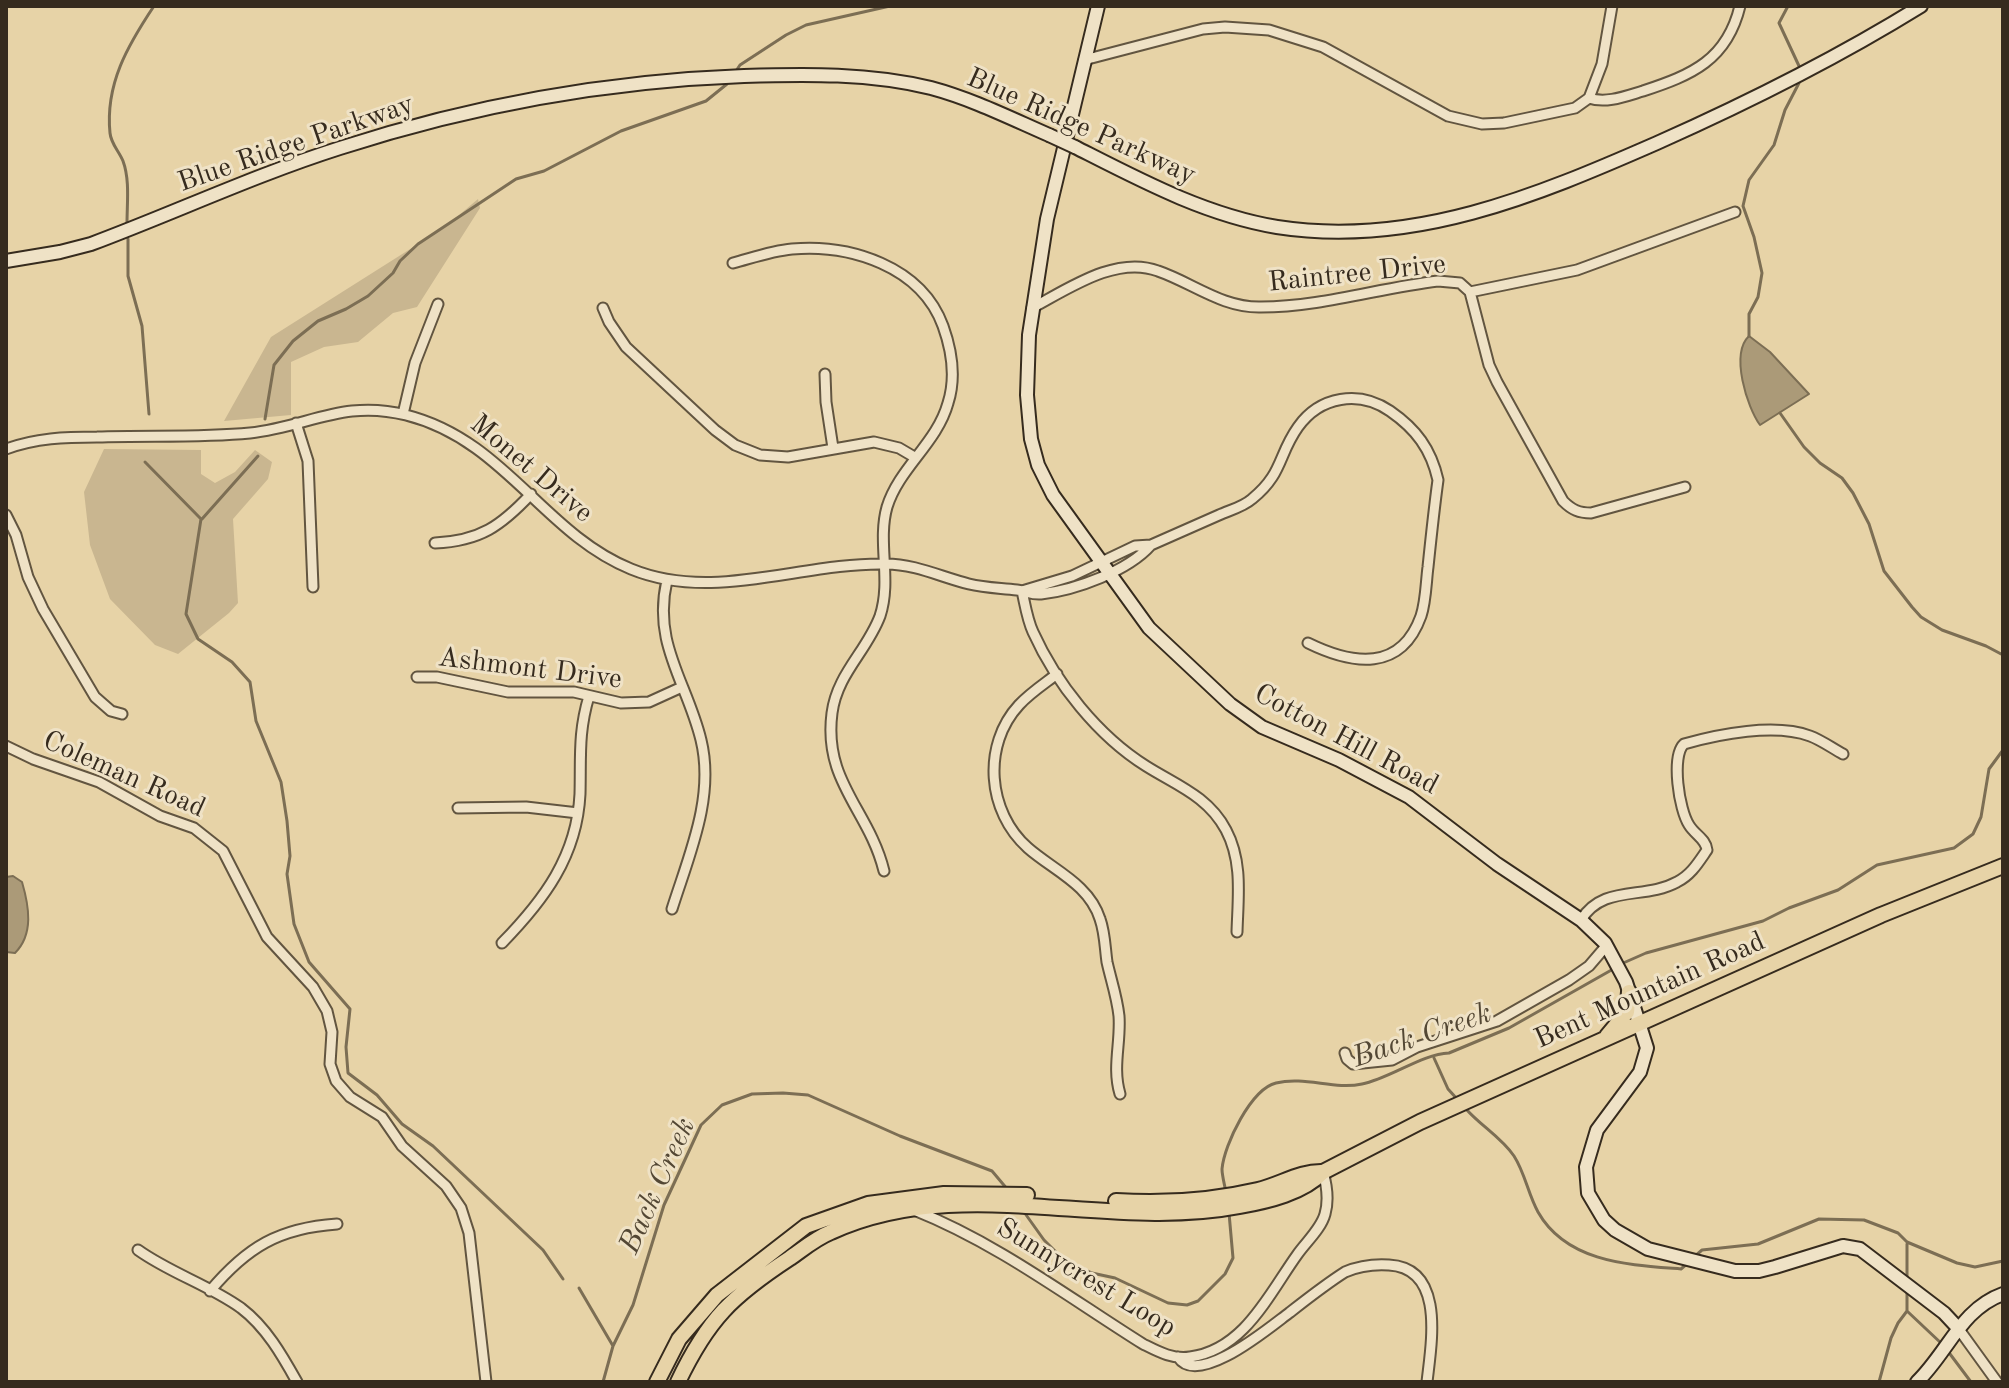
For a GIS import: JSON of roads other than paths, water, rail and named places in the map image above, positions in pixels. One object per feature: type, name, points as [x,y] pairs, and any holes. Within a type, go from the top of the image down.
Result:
[{"type":"main road","name":"Bent Mountain Road","points":[[657,1382],[679,1339],[717,1295],[806,1226],[868,1204],[948,1200],[1167,1214],[1210,1212],[1260,1202],[1420,1122],[1881,915],[2003,866]]},
{"type":"main road","points":[[1603,1041],[1627,1012],[1629,992]]},
{"type":"main road","name":"Bent Mountain Road","points":[[678,1382],[705,1331],[731,1300],[830,1232],[879,1214],[948,1200]]},
{"type":"street","name":"Cotton Hill Road","points":[[1098,6],[1047,219],[1032,308],[1027,395],[1034,452],[1053,495],[1133,609],[1158,638],[1245,717],[1399,791],[1497,864],[1581,920],[1607,945],[1629,992],[1647,1048],[1640,1072],[1597,1130],[1586,1167],[1588,1193],[1604,1220],[1626,1238],[1648,1249],[1735,1271],[1759,1271],[1843,1246],[1860,1249],[1944,1313],[1958,1328]]},
{"type":"street","points":[[1084,60],[1180,33],[1214,28],[1247,28],[1288,34],[1323,47],[1448,116],[1482,124],[1523,121],[1575,108],[1589,98],[1602,64],[1612,6]]},
{"type":"street","points":[[1589,98],[1602,101],[1635,93],[1692,72],[1724,45],[1736,23],[1740,6]]},
{"type":"street","name":"Blue Ridge Parkway","points":[[6,261],[91,244],[285,167],[391,132],[508,104],[660,81],[777,75],[883,79],[959,97],[1075,147],[1171,195],[1251,222],[1342,233],[1415,227],[1463,217],[1602,166],[1750,100],[1921,6]]},
{"type":"street","name":"Raintree Drive","points":[[1032,308],[1085,281],[1111,271],[1135,267],[1159,271],[1224,302],[1245,307],[1297,304],[1438,281],[1460,283],[1470,292],[1577,270],[1735,212]]},
{"type":"street","points":[[733,263],[790,250],[828,250],[870,259],[903,275],[926,297],[947,336],[953,366],[945,415],[889,503],[884,531],[884,602],[880,616],[835,695],[831,729],[834,762],[840,779],[875,840],[884,871]]},
{"type":"street","points":[[1470,292],[1489,365],[1569,507],[1591,513],[1685,487]]},
{"type":"street","points":[[403,414],[415,363],[438,304]]},
{"type":"street","points":[[603,308],[616,335],[626,347],[735,445],[774,457],[800,456],[874,442],[899,448],[916,458]]},
{"type":"street","points":[[825,374],[833,448]]},
{"type":"street","name":"Monet Drive","points":[[1022,591],[1072,576],[1135,546],[1151,545],[1249,502],[1279,470],[1297,428],[1319,408],[1336,399],[1356,398],[1386,409],[1406,423],[1422,440],[1434,461],[1438,480],[1422,614],[1401,649],[1381,659],[1348,659],[1308,643]]},
{"type":"street","name":"Monet Drive","points":[[6,449],[50,438],[250,433],[346,411],[403,414],[430,421],[464,437],[592,548],[630,569],[667,580],[721,583],[886,564],[928,571],[968,584],[1031,594],[1058,591],[1109,574],[1141,557],[1151,545]]},
{"type":"street","points":[[296,423],[308,461],[313,587]]},
{"type":"street","points":[[435,543],[466,539],[492,529],[531,494]]},
{"type":"street","points":[[6,515],[43,609],[95,697],[111,711],[122,714]]},
{"type":"street","points":[[667,580],[662,610],[664,635],[702,741],[704,778],[701,815],[672,909]]},
{"type":"street","points":[[1022,591],[1032,631],[1057,674],[1113,741],[1147,767],[1193,792],[1217,815],[1231,841],[1236,859],[1239,877],[1237,932]]},
{"type":"street","points":[[1057,674],[1029,695],[1011,715],[995,755],[995,785],[1003,814],[1017,837],[1040,858],[1074,881],[1100,919],[1119,1015],[1115,1068],[1120,1094]]},
{"type":"street","name":"Ashmont Drive","points":[[417,677],[437,677],[508,692],[558,690],[635,703],[649,702],[682,687]]},
{"type":"street","points":[[502,943],[549,890],[567,855],[578,813],[580,736],[589,696]]},
{"type":"street","points":[[1581,920],[1588,909],[1604,898],[1651,891],[1676,883],[1692,871],[1707,850],[1706,843],[1689,826],[1681,802],[1678,759],[1679,750],[1684,744],[1732,733],[1788,731],[1809,736],[1843,754]]},
{"type":"street","name":"Coleman Road","points":[[6,746],[41,763],[99,782],[160,816],[194,828],[223,851],[267,937],[313,987],[327,1011],[332,1032],[330,1064],[336,1081],[350,1097],[382,1117],[402,1146],[446,1186],[461,1208],[469,1233],[486,1382]]},
{"type":"street","points":[[458,808],[526,807],[578,813]]},
{"type":"street","points":[[1345,1053],[1353,1064],[1388,1061],[1417,1047],[1478,1029],[1569,980],[1589,966],[1607,945]]},
{"type":"street","name":"Sunnycrest Loop","points":[[911,1209],[1003,1253],[1159,1352],[1189,1358],[1237,1336],[1257,1314],[1324,1219],[1327,1193],[1323,1172]]},
{"type":"street","points":[[210,1291],[237,1262],[264,1241],[299,1229],[337,1224]]},
{"type":"street","points":[[138,1250],[253,1319],[276,1347],[297,1382]]},
{"type":"street","points":[[1178,1357],[1183,1364],[1191,1367],[1221,1362],[1345,1272],[1361,1267],[1393,1265],[1417,1277],[1427,1297],[1433,1324],[1427,1382]]},
{"type":"street","points":[[1917,1382],[1979,1305],[2003,1294]]},
{"type":"street","points":[[1958,1328],[1997,1382]]},
{"type":"waterway","points":[[127,223],[127,176],[111,137],[111,98],[127,50],[154,6]]},
{"type":"waterway","points":[[736,71],[740,65],[806,25],[890,6]]},
{"type":"waterway","points":[[1788,6],[1779,23],[1799,66]]},
{"type":"waterway","points":[[1749,336],[1749,314],[1758,297],[1762,273],[1743,206],[1749,180],[1774,145],[1785,110],[1799,83]]},
{"type":"waterway","points":[[265,419],[274,365],[293,341],[318,321],[368,296],[418,244],[516,179],[544,171],[621,131],[706,101],[727,84]]},
{"type":"waterway","points":[[128,239],[128,276],[142,326],[149,414]]},
{"type":"waterway","points":[[1780,413],[1804,447],[1842,478],[1853,493],[1869,524],[1884,571],[1921,617],[1942,630],[2003,655]]},
{"type":"waterway","points":[[202,519],[258,456]]},
{"type":"waterway","points":[[145,462],[201,519],[186,614],[198,639],[232,662],[250,682],[256,721],[281,782],[287,821],[290,856],[287,874],[294,924],[309,962],[350,1009],[346,1047],[348,1073],[377,1095],[402,1124],[433,1146],[543,1250],[563,1279]]},
{"type":"waterway","name":"Back Creek","points":[[1621,964],[1646,953],[1763,921],[1838,890],[1877,865],[1954,848],[1973,834],[1981,817],[1989,769],[2003,750]]},
{"type":"waterway","name":"Back Creek","points":[[1226,1193],[1222,1169],[1233,1133],[1248,1107],[1267,1087],[1287,1081],[1341,1085],[1372,1081],[1509,1028],[1615,968]]},
{"type":"waterway","points":[[1434,1058],[1448,1089],[1458,1100]]},
{"type":"waterway","name":"Back Creek","points":[[603,1382],[613,1346],[633,1305],[664,1205],[701,1125],[722,1105],[752,1094],[808,1095],[900,1136],[992,1171],[1008,1190]]},
{"type":"waterway","points":[[1466,1109],[1514,1156],[1538,1212],[1550,1229],[1565,1242],[1621,1263],[1681,1269],[1689,1262]]},
{"type":"waterway","name":"Back Creek","points":[[1024,1212],[1044,1240],[1064,1260],[1092,1273],[1115,1278],[1168,1303],[1187,1305],[1198,1301],[1225,1274],[1233,1258],[1229,1213]]},
{"type":"waterway","points":[[1694,1257],[1702,1250],[1758,1244],[1819,1219],[1864,1220],[1898,1233],[1907,1242],[1957,1263],[1975,1267],[2003,1261]]},
{"type":"waterway","points":[[1907,1244],[1907,1280]]},
{"type":"waterway","points":[[579,1288],[613,1346]]},
{"type":"waterway","points":[[1879,1382],[1891,1338],[1907,1311],[1907,1292]]},
{"type":"waterway","points":[[1907,1311],[1942,1344]]},
{"type":"waterway","points":[[1947,1350],[1971,1382]]}]
